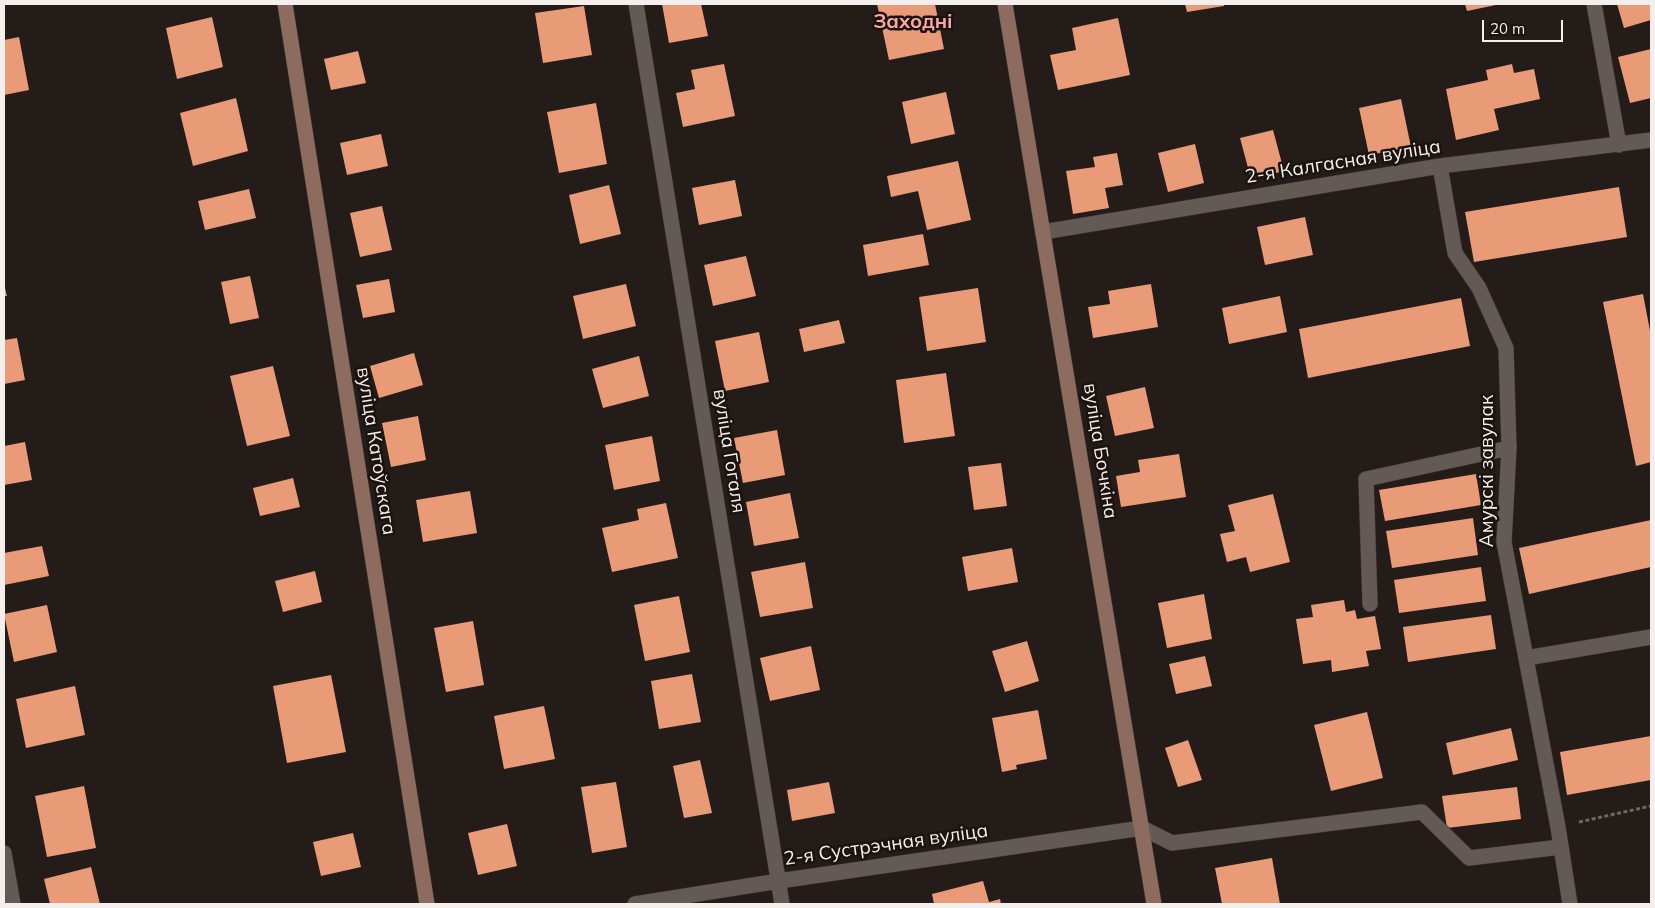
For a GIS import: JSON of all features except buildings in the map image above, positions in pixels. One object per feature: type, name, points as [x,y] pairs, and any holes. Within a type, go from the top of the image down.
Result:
[{"type":"main road","name":"вуліца Катоўскага","points":[[286,4],[427,904]]},
{"type":"main road","name":"вуліца Бочкіна","points":[[1005,4],[1154,904]]},
{"type":"street","name":"вуліца Гогаля","points":[[636,4],[782,904]]},
{"type":"street","points":[[1594,4],[1619,145]]},
{"type":"street","name":"2-я Калгасная вуліца","points":[[1043,232],[1440,166],[1651,140]]},
{"type":"street","name":"Амурскі завулак","points":[[1440,166],[1455,253],[1479,288],[1506,348],[1509,448],[1504,542],[1558,827],[1570,904]]},
{"type":"street","points":[[1370,604],[1366,479],[1509,448]]},
{"type":"street","points":[[1526,658],[1651,637]]},
{"type":"street","points":[[1142,828],[1172,842],[1422,812],[1469,858],[1561,847]]},
{"type":"street","name":"2-я Сустрэчная вуліца","points":[[635,904],[1142,828]]},
{"type":"street","points":[[4,853],[13,904]]},
{"type":"path","points":[[1558,827],[1651,806]]},
{"type":"district","name":"Заходні","points":[[913,22]]}]
